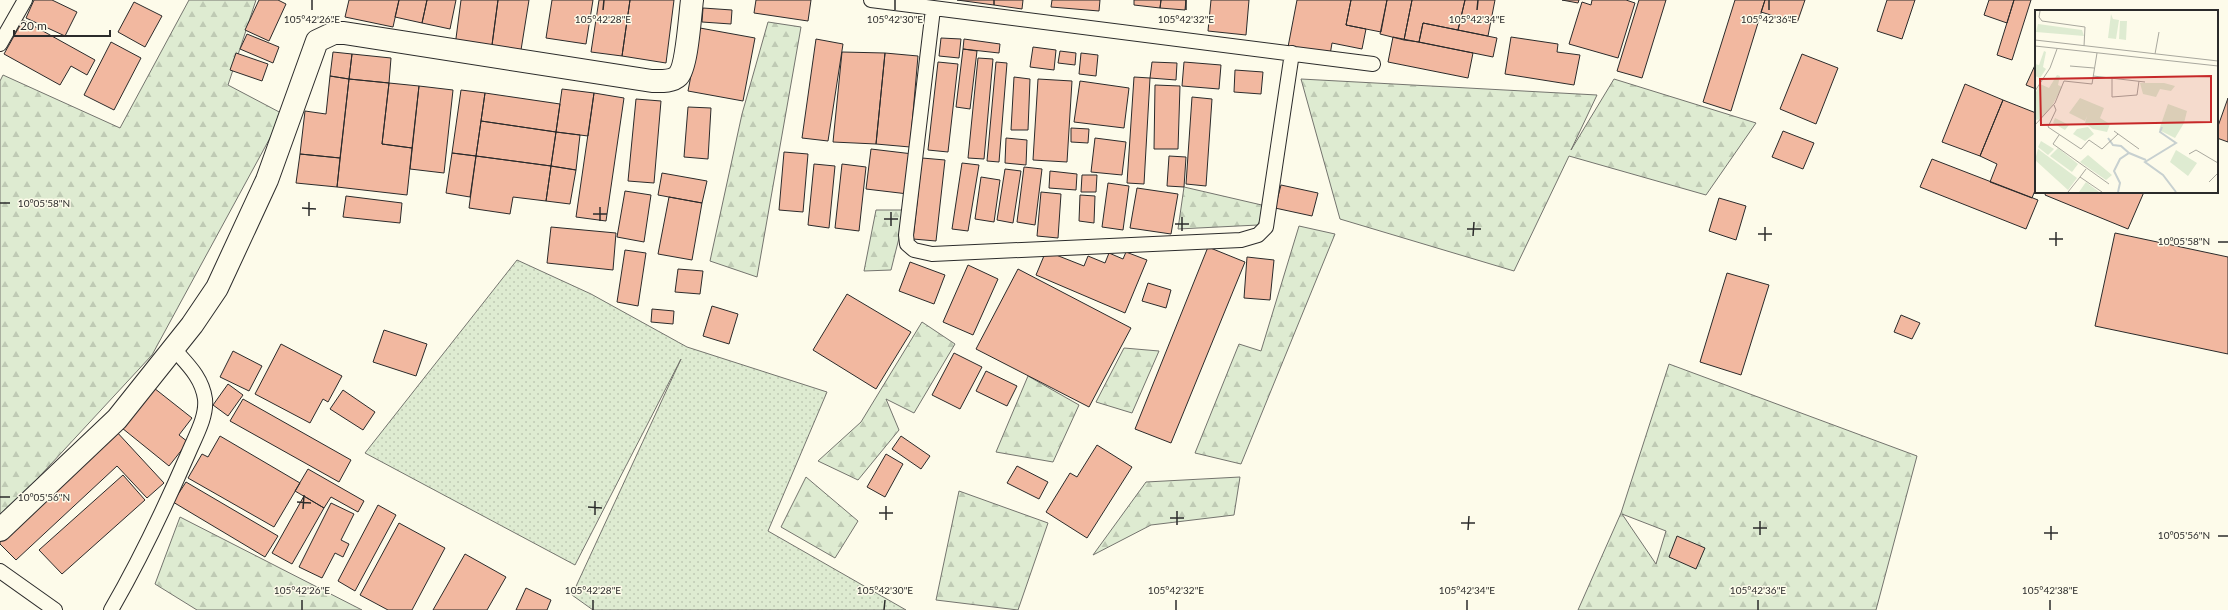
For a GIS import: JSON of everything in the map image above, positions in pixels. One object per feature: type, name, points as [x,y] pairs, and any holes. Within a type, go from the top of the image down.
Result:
[{"type":"street","points":[[0,530],[117,419],[192,325],[220,280],[267,180],[317,41],[334,33],[344,33],[652,82],[667,81],[678,76],[683,66],[692,0]]},
{"type":"lane","points":[[0,44],[25,0]]},
{"type":"lane","points":[[871,0],[1373,64]]},
{"type":"lane","points":[[934,9],[906,235],[907,244],[914,250],[932,254],[1241,240],[1258,235],[1266,227],[1292,53]]},
{"type":"lane","points":[[112,610],[130,578],[178,477],[203,418],[205,400],[200,379],[173,348]]},
{"type":"lane","points":[[0,571],[55,610]]},
{"type":"green space","points":[[189,0],[256,0],[228,85],[283,114],[152,355],[0,519],[0,81],[3,75],[120,128]]},
{"type":"green space","points":[[768,22],[801,27],[757,277],[710,261],[742,114]]},
{"type":"green space","points":[[1301,79],[1597,95],[1571,150],[1614,79],[1756,123],[1706,195],[1569,156],[1514,271],[1340,219]]},
{"type":"green space","points":[[1184,187],[1266,206],[1258,225],[1178,229]]},
{"type":"green space","points":[[876,210],[906,210],[891,270],[864,271]]},
{"type":"green space","points":[[1299,226],[1335,234],[1241,464],[1195,453],[1239,344],[1261,351]]},
{"type":"green space","points":[[517,260],[591,294],[687,347],[827,392],[768,531],[906,610],[593,610],[572,595],[681,359],[575,565],[365,453]]},
{"type":"green space","points":[[922,322],[955,344],[914,413],[886,399],[899,430],[858,480],[818,461],[861,422]]},
{"type":"green space","points":[[1124,348],[1159,351],[1132,413],[1096,402]]},
{"type":"green space","points":[[1669,364],[1917,456],[1876,610],[1578,610],[1621,513]],"holes":[[[1622,514],[1666,531],[1656,564]]]},
{"type":"green space","points":[[1028,376],[1079,405],[1053,462],[996,452]]},
{"type":"green space","points":[[806,477],[858,521],[835,558],[781,527]]},
{"type":"green space","points":[[1240,477],[1234,515],[1151,525],[1093,555],[1146,482]]},
{"type":"green space","points":[[959,491],[1048,523],[1018,610],[936,600]]},
{"type":"green space","points":[[180,517],[362,610],[197,610],[155,584]]},
{"type":"building","points":[[34,0],[52,0],[77,12],[65,36],[26,18]]},
{"type":"building","points":[[259,0],[278,0],[286,4],[269,41],[245,30]]},
{"type":"building","points":[[349,0],[399,0],[393,27],[345,17]]},
{"type":"building","points":[[399,0],[427,0],[422,23],[395,17]]},
{"type":"building","points":[[427,0],[456,0],[450,29],[422,23]]},
{"type":"building","points":[[461,0],[498,0],[492,45],[455,46]]},
{"type":"building","points":[[498,0],[529,0],[521,50],[492,45]]},
{"type":"building","points":[[552,0],[593,0],[586,44],[546,38]]},
{"type":"building","points":[[599,0],[630,0],[622,56],[591,52]]},
{"type":"building","points":[[630,0],[674,0],[666,63],[622,56]]},
{"type":"building","points":[[756,0],[811,0],[808,21],[754,13]]},
{"type":"building","points":[[957,0],[994,0],[994,5]]},
{"type":"building","points":[[994,0],[1023,0],[1022,9],[994,5]]},
{"type":"building","points":[[1052,0],[1100,0],[1099,11],[1051,7]]},
{"type":"building","points":[[1134,0],[1161,0],[1160,8],[1134,5]]},
{"type":"building","points":[[1161,0],[1186,0],[1185,10],[1160,8]]},
{"type":"building","points":[[1211,0],[1249,0],[1246,35],[1208,31]]},
{"type":"building","points":[[1297,0],[1351,0],[1346,25],[1366,29],[1362,49],[1332,43],[1330,55],[1288,47]]},
{"type":"building","points":[[1351,0],[1387,0],[1381,32],[1346,25]]},
{"type":"building","points":[[1387,0],[1412,0],[1404,40],[1380,34]]},
{"type":"building","points":[[1412,0],[1465,0],[1458,30],[1423,23],[1419,42],[1404,40]]},
{"type":"building","points":[[1465,0],[1495,0],[1488,36],[1458,30]]},
{"type":"building","points":[[1562,0],[1579,0],[1578,3]]},
{"type":"building","points":[[1592,0],[1626,0],[1635,3],[1618,58],[1569,44],[1582,2],[1591,5]]},
{"type":"building","points":[[1639,0],[1666,0],[1642,78],[1617,71]]},
{"type":"building","points":[[1735,0],[1765,0],[1731,111],[1703,102]]},
{"type":"building","points":[[1765,0],[1805,0],[1797,23],[1761,12]]},
{"type":"building","points":[[1887,0],[1915,0],[1902,39],[1877,31]]},
{"type":"building","points":[[1989,0],[2014,0],[2007,23],[1984,15]]},
{"type":"building","points":[[2014,0],[2031,0],[2012,60],[1997,55]]},
{"type":"building","points":[[134,2],[162,16],[145,47],[118,32]]},
{"type":"building","points":[[703,8],[732,10],[731,24],[702,22]]},
{"type":"building","points":[[23,20],[95,60],[87,75],[71,66],[60,85],[4,54]]},
{"type":"building","points":[[1423,23],[1497,38],[1493,57],[1419,42]]},
{"type":"building","points":[[700,28],[755,38],[743,101],[688,91]]},
{"type":"building","points":[[247,34],[279,47],[273,63],[240,49]]},
{"type":"building","points":[[1393,37],[1473,53],[1468,78],[1388,62]]},
{"type":"building","points":[[1511,37],[1558,44],[1557,52],[1580,55],[1574,85],[1505,74]]},
{"type":"building","points":[[941,38],[961,39],[959,58],[939,56]]},
{"type":"building","points":[[816,39],[843,44],[828,141],[802,138]]},
{"type":"building","points":[[964,39],[1000,44],[999,53],[963,49]]},
{"type":"building","points":[[111,42],[141,58],[114,110],[84,95]]},
{"type":"building","points":[[1033,47],[1056,50],[1054,70],[1030,67]]},
{"type":"building","points":[[963,49],[977,51],[970,109],[956,107]]},
{"type":"building","points":[[1060,51],[1076,53],[1075,65],[1058,63]]},
{"type":"building","points":[[333,52],[352,54],[349,79],[330,76]]},
{"type":"building","points":[[842,52],[885,53],[876,144],[833,142]]},
{"type":"building","points":[[236,53],[268,64],[262,81],[230,70]]},
{"type":"building","points":[[885,53],[918,56],[910,147],[876,144]]},
{"type":"building","points":[[1081,53],[1098,55],[1096,76],[1079,74]]},
{"type":"building","points":[[352,54],[391,58],[389,83],[349,79]]},
{"type":"building","points":[[1802,54],[1838,68],[1816,124],[1780,109]]},
{"type":"building","points":[[978,58],[993,59],[984,159],[968,158]]},
{"type":"building","points":[[938,62],[958,64],[948,152],[928,150]]},
{"type":"building","points":[[996,62],[1007,63],[999,162],[987,161]]},
{"type":"building","points":[[1152,62],[1177,63],[1176,80],[1150,78]]},
{"type":"building","points":[[1184,62],[1221,65],[1219,89],[1182,86]]},
{"type":"building","points":[[2035,65],[2035,89],[2026,85]]},
{"type":"building","points":[[1235,70],[1263,72],[1261,94],[1234,92]]},
{"type":"building","points":[[330,76],[349,79],[340,158],[300,154],[305,111],[326,114]]},
{"type":"building","points":[[1014,77],[1030,79],[1028,130],[1011,130]]},
{"type":"building","points":[[1134,77],[1150,78],[1144,184],[1127,183]]},
{"type":"building","points":[[349,79],[389,83],[382,144],[412,148],[407,195],[337,187]]},
{"type":"building","points":[[1038,79],[1072,81],[1067,162],[1033,160]]},
{"type":"building","points":[[1080,81],[1129,88],[1124,128],[1074,122]]},
{"type":"building","points":[[389,83],[419,86],[412,148],[382,144]]},
{"type":"building","points":[[1965,84],[2003,100],[1980,156],[1942,142]]},
{"type":"building","points":[[1155,85],[1180,86],[1178,149],[1154,149]]},
{"type":"building","points":[[419,86],[453,90],[444,173],[410,169]]},
{"type":"building","points":[[562,89],[594,93],[588,136],[556,132]]},
{"type":"building","points":[[461,90],[485,93],[476,156],[452,153]]},
{"type":"building","points":[[485,93],[560,104],[556,132],[481,121]]},
{"type":"building","points":[[594,93],[624,98],[606,221],[576,217]]},
{"type":"building","points":[[1192,97],[1212,99],[1206,186],[1186,184]]},
{"type":"building","points":[[2228,98],[2228,142],[2218,138],[2218,126]]},
{"type":"building","points":[[636,99],[661,101],[654,183],[628,181]]},
{"type":"building","points":[[2003,100],[2035,113],[2035,190],[2032,198],[1990,182],[1997,164],[1980,156]]},
{"type":"building","points":[[688,107],[711,108],[708,159],[684,157]]},
{"type":"building","points":[[481,121],[556,132],[551,166],[476,156]]},
{"type":"building","points":[[1071,128],[1089,129],[1088,143],[1071,142]]},
{"type":"building","points":[[1783,131],[1814,143],[1803,169],[1772,157]]},
{"type":"building","points":[[556,132],[580,135],[576,170],[551,166]]},
{"type":"building","points":[[1006,138],[1027,140],[1026,165],[1005,163]]},
{"type":"building","points":[[1095,138],[1126,142],[1122,175],[1091,172]]},
{"type":"building","points":[[871,149],[913,154],[908,194],[866,189]]},
{"type":"building","points":[[784,152],[808,154],[803,212],[779,210]]},
{"type":"building","points":[[452,153],[476,156],[470,197],[446,193]]},
{"type":"building","points":[[300,154],[340,158],[337,187],[296,183]]},
{"type":"building","points":[[476,156],[551,166],[546,201],[513,197],[510,214],[469,208]]},
{"type":"building","points":[[1169,156],[1186,157],[1184,187],[1167,186]]},
{"type":"building","points":[[922,158],[945,160],[936,241],[913,239]]},
{"type":"building","points":[[1932,159],[2038,200],[2026,229],[1920,187]]},
{"type":"building","points":[[962,163],[979,165],[968,231],[952,229]]},
{"type":"building","points":[[814,164],[835,166],[829,228],[808,225]]},
{"type":"building","points":[[842,164],[866,167],[859,231],[835,228]]},
{"type":"building","points":[[551,166],[576,170],[570,204],[546,201]]},
{"type":"building","points":[[1024,167],[1042,169],[1035,225],[1017,222]]},
{"type":"building","points":[[1005,169],[1021,171],[1013,223],[997,220]]},
{"type":"building","points":[[1050,171],[1077,174],[1076,190],[1049,188]]},
{"type":"building","points":[[662,173],[707,181],[702,203],[658,195]]},
{"type":"building","points":[[1082,175],[1097,175],[1096,192],[1081,192]]},
{"type":"building","points":[[981,177],[1000,180],[994,222],[975,219]]},
{"type":"building","points":[[1108,183],[1129,186],[1123,230],[1102,227]]},
{"type":"building","points":[[1281,185],[1318,193],[1312,216],[1275,208]]},
{"type":"building","points":[[1137,188],[1178,194],[1171,234],[1130,228]]},
{"type":"building","points":[[625,191],[651,195],[644,242],[617,237]]},
{"type":"building","points":[[1041,192],[1061,194],[1058,238],[1037,236]]},
{"type":"building","points":[[2046,193],[2144,193],[2128,229],[2045,195]]},
{"type":"building","points":[[1080,195],[1095,196],[1094,223],[1079,221]]},
{"type":"building","points":[[346,196],[402,203],[400,223],[343,217]]},
{"type":"building","points":[[669,197],[702,203],[692,260],[658,254]]},
{"type":"building","points":[[1719,198],[1746,206],[1736,240],[1709,231]]},
{"type":"building","points":[[551,227],[616,233],[613,270],[547,263]]},
{"type":"building","points":[[2115,233],[2228,257],[2228,354],[2095,326]]},
{"type":"building","points":[[1208,247],[1245,262],[1171,443],[1135,429]]},
{"type":"building","points":[[625,250],[646,253],[638,306],[617,302]]},
{"type":"building","points":[[1046,251],[1084,266],[1088,256],[1105,263],[1109,253],[1123,259],[1126,252],[1147,260],[1125,313],[1036,275]]},
{"type":"building","points":[[1247,257],[1274,260],[1270,300],[1244,298]]},
{"type":"building","points":[[910,262],[945,275],[934,304],[899,291]]},
{"type":"building","points":[[968,265],[998,279],[973,335],[943,322]]},
{"type":"building","points":[[678,269],[703,271],[700,294],[675,292]]},
{"type":"building","points":[[1018,269],[1131,328],[1089,407],[976,349]]},
{"type":"building","points":[[1727,273],[1769,285],[1741,375],[1700,362]]},
{"type":"building","points":[[1148,283],[1171,290],[1166,308],[1142,301]]},
{"type":"building","points":[[847,294],[911,332],[876,389],[813,350]]},
{"type":"building","points":[[712,306],[738,314],[729,344],[703,336]]},
{"type":"building","points":[[652,309],[674,311],[673,324],[651,322]]},
{"type":"building","points":[[1901,315],[1920,323],[1912,339],[1894,332]]},
{"type":"building","points":[[384,330],[427,344],[416,376],[373,362]]},
{"type":"building","points":[[281,344],[342,376],[328,402],[323,399],[310,423],[255,394]]},
{"type":"building","points":[[233,351],[262,366],[249,391],[220,377]]},
{"type":"building","points":[[954,353],[982,367],[960,409],[932,395]]},
{"type":"building","points":[[986,371],[1017,386],[1007,406],[976,391]]},
{"type":"building","points":[[228,384],[243,395],[228,416],[213,405]]},
{"type":"building","points":[[154,388],[192,418],[179,435],[188,442],[169,466],[122,428]]},
{"type":"building","points":[[343,390],[375,412],[363,430],[330,409]]},
{"type":"building","points":[[243,399],[351,460],[339,482],[230,421]]},
{"type":"building","points":[[115,430],[164,483],[147,498],[117,466],[16,560],[0,544],[0,536]]},
{"type":"building","points":[[220,436],[300,483],[274,527],[188,478],[202,454],[208,457]]},
{"type":"building","points":[[901,436],[930,456],[921,469],[892,449]]},
{"type":"building","points":[[1097,445],[1132,467],[1087,538],[1046,512],[1070,473],[1077,477]]},
{"type":"building","points":[[886,454],[903,464],[885,497],[867,487]]},
{"type":"building","points":[[1017,466],[1048,482],[1039,499],[1007,483]]},
{"type":"building","points":[[308,469],[364,501],[358,512],[331,497],[324,508],[295,491]]},
{"type":"building","points":[[123,475],[145,500],[62,574],[39,550]]},
{"type":"building","points":[[186,482],[278,536],[265,557],[173,502]]},
{"type":"building","points":[[304,496],[324,508],[292,564],[272,553]]},
{"type":"building","points":[[331,503],[354,514],[341,540],[349,544],[343,557],[335,553],[322,578],[299,567]]},
{"type":"building","points":[[378,505],[396,515],[355,591],[338,581]]},
{"type":"building","points":[[399,523],[445,548],[412,610],[388,610],[360,595]]},
{"type":"building","points":[[1677,536],[1705,548],[1696,569],[1669,557]]},
{"type":"building","points":[[465,554],[506,577],[487,610],[433,610]]},
{"type":"building","points":[[526,588],[551,600],[547,610],[516,610]]}]
